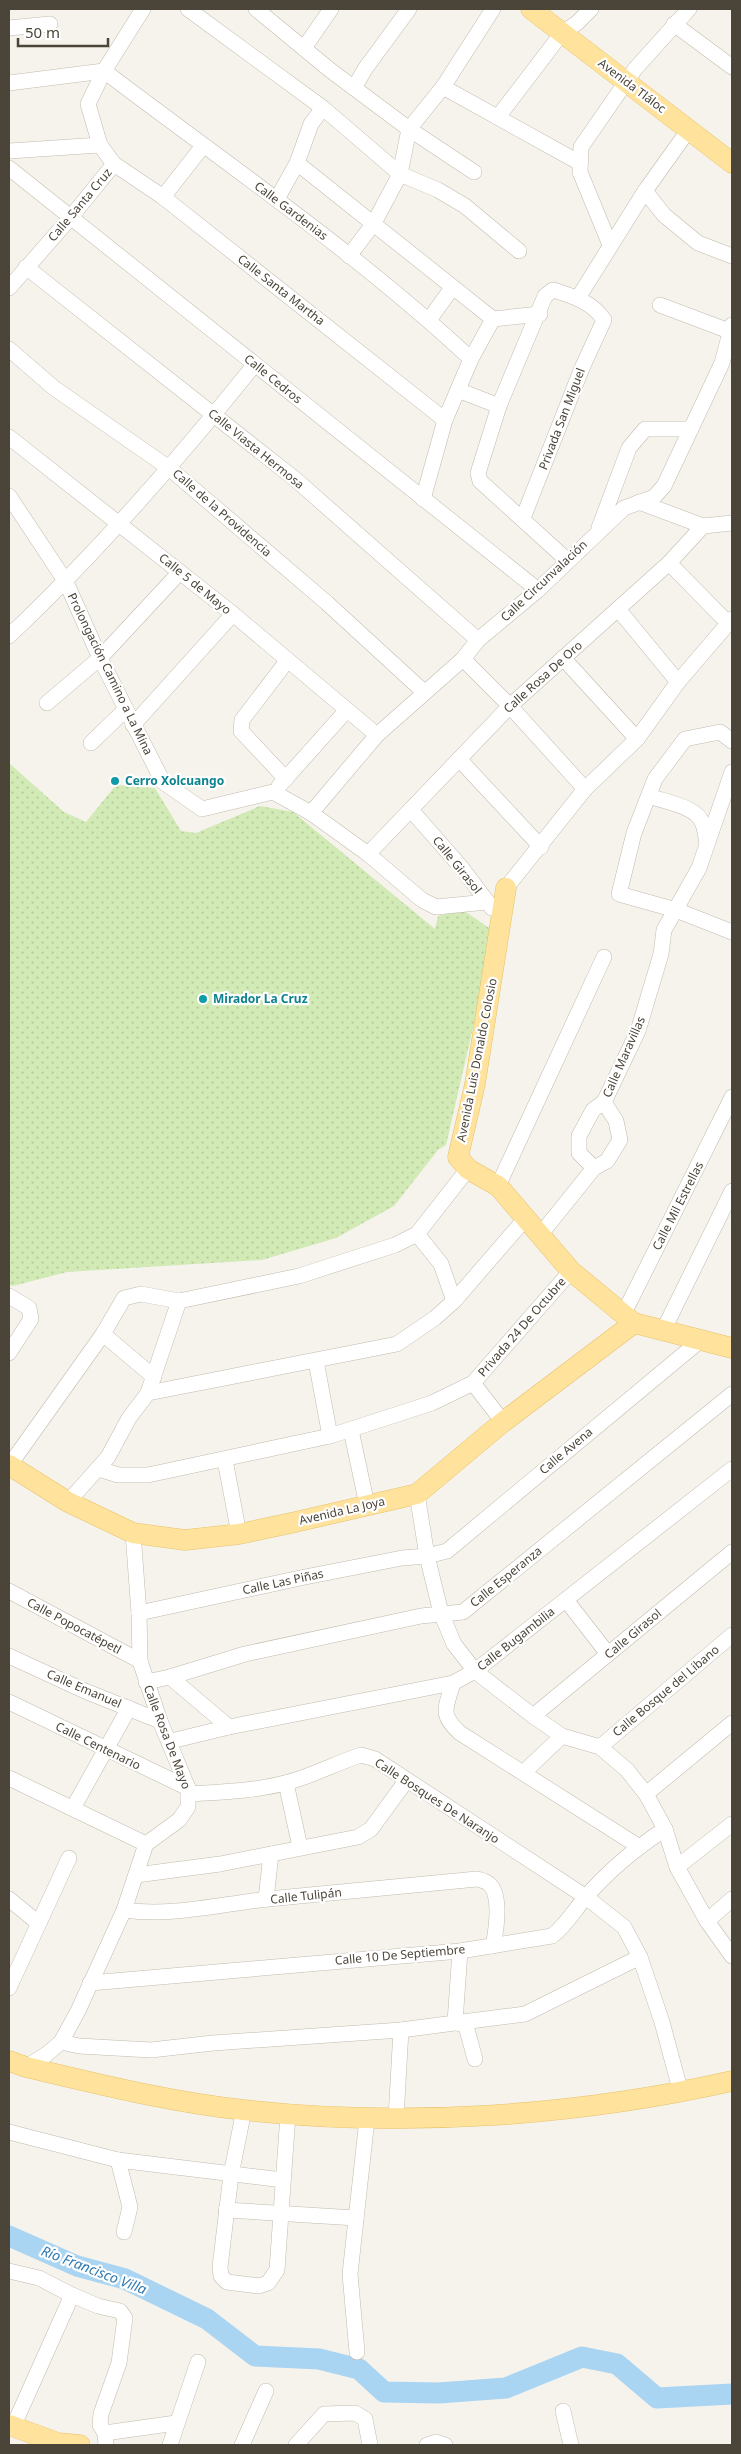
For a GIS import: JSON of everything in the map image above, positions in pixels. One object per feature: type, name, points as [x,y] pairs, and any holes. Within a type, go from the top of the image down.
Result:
[{"type":"main road","name":"Avenida Tláloc","points":[[531,9],[625,82],[690,128],[732,163]]},
{"type":"main road","name":"Avenida Luis Donaldo Colosio","points":[[468,1169],[458,1157],[475,1084],[506,888]]},
{"type":"main road","points":[[468,1169],[498,1186],[571,1271],[629,1319],[702,1339],[730,1342]]},
{"type":"main road","name":"Avenida La Joya","points":[[9,1465],[68,1502],[134,1533],[185,1540],[240,1534],[417,1494],[629,1319]]},
{"type":"main road","points":[[17,2064],[163,2098],[244,2110],[366,2119],[483,2116],[577,2108],[681,2093],[732,2082]]},
{"type":"main road","points":[[11,2426],[58,2443],[80,2445]]},
{"type":"street","name":"Calle Santa Cruz","points":[[9,288],[71,218],[114,164],[100,145],[88,104],[104,71],[142,9]]},
{"type":"street","points":[[188,9],[323,108],[400,174],[438,190],[465,206],[519,251]]},
{"type":"street","points":[[256,9],[354,88],[409,129],[474,172]]},
{"type":"street","points":[[304,48],[331,9]]},
{"type":"street","points":[[354,88],[365,69],[409,9]]},
{"type":"street","points":[[350,256],[374,223],[400,174],[409,129],[443,87],[493,9]]},
{"type":"street","points":[[498,117],[562,33],[577,23],[591,9]]},
{"type":"street","points":[[610,245],[580,172],[581,147],[625,82],[689,9]]},
{"type":"street","points":[[9,28],[50,24]]},
{"type":"street","points":[[674,24],[732,67]]},
{"type":"street","points":[[9,83],[104,71]]},
{"type":"street","name":"Calle Gardenias","points":[[104,71],[202,146],[277,199],[350,256],[429,320],[471,359]]},
{"type":"street","points":[[443,87],[580,163]]},
{"type":"street","points":[[277,199],[298,163],[311,124],[323,108]]},
{"type":"street","points":[[567,560],[523,518],[480,482],[478,472],[499,406],[540,314],[545,296],[553,290],[578,298],[645,190],[690,128]]},
{"type":"street","points":[[9,151],[100,145]]},
{"type":"street","points":[[163,197],[202,146]]},
{"type":"street","points":[[298,163],[493,319],[540,314]]},
{"type":"street","name":"Calle Santa Martha","points":[[114,164],[163,197],[445,420]]},
{"type":"street","name":"Calle Cedros","points":[[9,168],[538,590]]},
{"type":"street","points":[[645,190],[664,215],[698,243],[732,256]]},
{"type":"street","name":"Calle Viasta Hermosa","points":[[26,267],[295,479],[478,640]]},
{"type":"street","points":[[429,320],[452,288]]},
{"type":"street","name":"Privada San Miguel","points":[[523,518],[582,368],[604,320],[599,312],[578,298]]},
{"type":"street","points":[[660,305],[731,328]]},
{"type":"street","points":[[423,499],[445,420],[471,359],[493,319]]},
{"type":"street","name":"Calle Circunvalación","points":[[311,813],[377,735],[464,659],[478,640],[538,590],[567,560],[624,508],[654,497],[664,486],[722,363],[731,328]]},
{"type":"street","name":"Calle de la Providencia","points":[[9,349],[54,388],[169,468],[327,603],[424,692]]},
{"type":"street","points":[[9,636],[66,582],[121,524],[215,415],[255,364]]},
{"type":"street","points":[[458,390],[499,406]]},
{"type":"street","points":[[599,530],[629,448],[645,429],[692,429]]},
{"type":"street","name":"Calle 5 de Mayo","points":[[9,437],[233,614],[287,662],[377,735]]},
{"type":"street","name":"Prolongación Camino a La Mina","points":[[9,496],[66,582],[125,710],[163,782],[202,809],[273,792]]},
{"type":"street","points":[[638,502],[703,526],[732,523]]},
{"type":"street","name":"Calle Rosa De Oro","points":[[368,854],[510,706],[669,563],[703,526]]},
{"type":"street","points":[[506,888],[541,847],[585,789],[637,739],[678,682],[730,621],[669,563]]},
{"type":"street","points":[[47,704],[100,658],[180,572]]},
{"type":"street","points":[[618,609],[678,682]]},
{"type":"street","points":[[133,725],[233,614]]},
{"type":"street","points":[[563,658],[637,739]]},
{"type":"street","points":[[464,659],[510,706],[585,789]]},
{"type":"street","points":[[286,779],[241,731],[242,720],[287,662]]},
{"type":"street","points":[[91,743],[125,710]]},
{"type":"street","points":[[346,711],[273,792],[311,813],[368,854],[422,900],[436,907],[487,902]]},
{"type":"street","points":[[732,741],[720,732],[685,740],[656,779],[634,833],[619,894],[676,910],[732,932]]},
{"type":"street","points":[[459,759],[541,847]]},
{"type":"street","name":"Calle Maravillas","points":[[594,1168],[579,1153],[579,1136],[593,1110],[604,1102],[638,1031],[661,954],[664,930],[699,868],[732,772]]},
{"type":"street","points":[[649,796],[692,811],[699,816],[703,824],[707,846]]},
{"type":"street","name":"Calle Girasol","points":[[411,810],[461,868],[502,922]]},
{"type":"street","points":[[498,1186],[604,957]]},
{"type":"street","name":"Calle Mil Estrellas","points":[[629,1319],[732,1097]]},
{"type":"street","points":[[540,1235],[594,1168],[607,1161],[620,1140],[616,1121],[604,1102]]},
{"type":"street","points":[[9,1465],[104,1334],[124,1298],[141,1294],[179,1301],[299,1276],[395,1245],[417,1234],[468,1169]]},
{"type":"street","points":[[664,1330],[732,1191]]},
{"type":"street","points":[[148,1393],[397,1344],[435,1318],[454,1302],[525,1219]]},
{"type":"street","points":[[417,1234],[441,1264],[454,1302]]},
{"type":"street","name":"Privada 24 De Octubre","points":[[473,1383],[571,1271]]},
{"type":"street","points":[[9,1296],[29,1308],[31,1319],[9,1353]]},
{"type":"street","points":[[68,1502],[108,1458],[129,1418],[148,1393],[179,1301]]},
{"type":"street","points":[[104,1334],[154,1377]]},
{"type":"street","name":"Calle Avena","points":[[427,1556],[447,1551],[702,1339]]},
{"type":"street","points":[[316,1361],[330,1436]]},
{"type":"street","points":[[99,1469],[118,1475],[148,1475],[330,1436],[432,1403],[473,1383],[503,1422]]},
{"type":"street","name":"Calle Esperanza","points":[[146,1682],[170,1678],[245,1654],[441,1613],[464,1612],[732,1394]]},
{"type":"street","points":[[350,1430],[367,1505]]},
{"type":"street","points":[[225,1460],[240,1534]]},
{"type":"street","name":"Calle Bugambilia","points":[[171,1741],[229,1727],[453,1683],[476,1671],[732,1469]]},
{"type":"street","points":[[417,1494],[427,1556],[441,1613],[454,1644],[476,1671],[533,1716],[562,1736],[600,1747],[627,1770],[646,1794],[665,1828],[677,1867],[707,1921],[732,1956]]},
{"type":"street","name":"Calle Rosa De Mayo","points":[[134,1533],[140,1661],[160,1721],[171,1741],[189,1791],[188,1807],[179,1820],[146,1844]]},
{"type":"street","name":"Calle Girasol","points":[[533,1716],[732,1552]]},
{"type":"street","name":"Calle Las Piñas","points":[[139,1613],[402,1558],[427,1556]]},
{"type":"street","name":"Calle Popocatépetl","points":[[9,1591],[140,1661]]},
{"type":"street","points":[[566,1600],[608,1654]]},
{"type":"street","name":"Calle Bosque del Libano","points":[[600,1747],[732,1635]]},
{"type":"street","name":"Calle Emanuel","points":[[9,1656],[160,1721]]},
{"type":"street","points":[[170,1678],[229,1727]]},
{"type":"street","points":[[453,1683],[445,1711],[449,1722],[460,1733],[638,1846]]},
{"type":"street","name":"Calle Centenario","points":[[9,1702],[189,1791]]},
{"type":"street","points":[[73,1808],[129,1708]]},
{"type":"street","points":[[646,1794],[732,1723]]},
{"type":"street","points":[[524,1772],[562,1736]]},
{"type":"street","name":"Calle Bosques De Naranjo","points":[[189,1791],[231,1792],[286,1783],[316,1774],[360,1755],[375,1759],[586,1897],[624,1927],[640,1957],[662,2022],[681,2093]]},
{"type":"street","points":[[9,1778],[146,1844],[124,1910],[61,2042],[47,2054],[17,2064]]},
{"type":"street","points":[[136,1875],[220,1864],[358,1837],[371,1829],[406,1781]]},
{"type":"street","points":[[286,1783],[300,1847]]},
{"type":"street","points":[[677,1867],[732,1824]]},
{"type":"street","name":"Calle 10 De Septiembre","points":[[90,1983],[460,1950],[552,1936],[562,1927],[586,1897],[638,1846],[665,1828]]},
{"type":"street","points":[[266,1899],[271,1854]]},
{"type":"street","points":[[9,1988],[37,1922],[69,1858]]},
{"type":"street","name":"Calle Tulipán","points":[[124,1910],[138,1912],[171,1910],[477,1879],[488,1883],[493,1890],[498,1920],[493,1946]]},
{"type":"street","points":[[9,1898],[37,1922]]},
{"type":"street","points":[[707,1921],[732,1899]]},
{"type":"street","points":[[455,2022],[460,1950]]},
{"type":"street","points":[[61,2042],[79,2046],[151,2050],[213,2042],[401,2030],[525,2014],[640,1957]]},
{"type":"street","points":[[455,2022],[466,2026],[475,2059]]},
{"type":"street","points":[[396,2118],[401,2030]]},
{"type":"street","points":[[244,2110],[231,2175],[220,2267],[221,2276],[227,2282],[259,2286],[268,2283],[276,2270],[288,2114]]},
{"type":"street","points":[[357,2352],[350,2274],[366,2119]]},
{"type":"street","points":[[9,2132],[118,2160],[283,2180]]},
{"type":"street","points":[[118,2160],[130,2207],[124,2232]]},
{"type":"street","points":[[226,2210],[356,2218]]},
{"type":"street","points":[[9,2271],[40,2278],[98,2306],[120,2311],[125,2318],[119,2363],[101,2414],[100,2425],[106,2439],[176,2423]]},
{"type":"street","points":[[11,2426],[72,2295]]},
{"type":"street","points":[[170,2445],[198,2362]]},
{"type":"street","points":[[242,2445],[266,2391]]},
{"type":"street","points":[[563,2411],[571,2445]]},
{"type":"street","points":[[296,2445],[324,2414],[355,2413],[366,2419],[370,2445]]},
{"type":"street","points":[[427,2445],[436,2442],[445,2445]]},
{"type":"green space","points":[[9,763],[64,812],[86,822],[116,785],[155,788],[181,831],[196,833],[260,806],[293,812],[435,929],[438,916],[463,910],[495,932],[446,1145],[438,1150],[394,1206],[336,1238],[262,1260],[67,1272],[13,1286],[9,1285]]},
{"type":"waterway","name":"Río Francisco Villa","points":[[9,2236],[77,2266],[125,2279],[207,2319],[255,2356],[319,2359],[359,2369],[384,2392],[439,2393],[506,2388],[582,2357],[617,2364],[657,2398],[732,2394]]},
{"type":"place","name":"Cerro Xolcuango","points":[[115,781]]},
{"type":"place","name":"Mirador La Cruz","points":[[203,999]]}]
